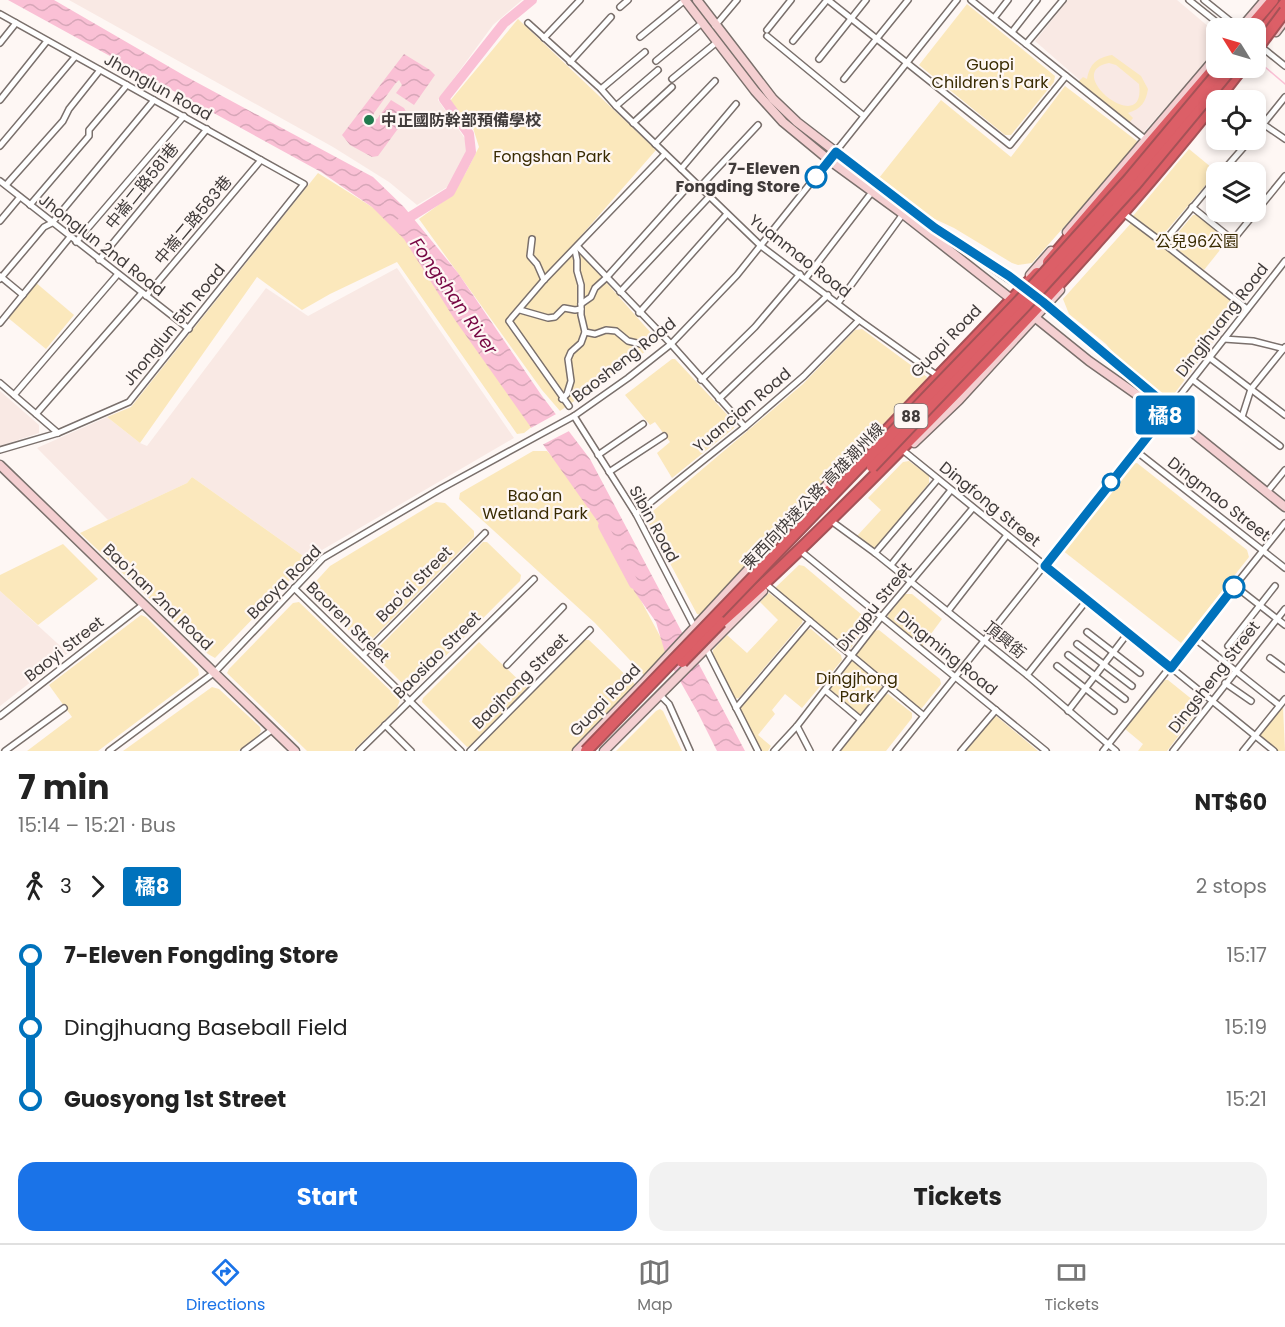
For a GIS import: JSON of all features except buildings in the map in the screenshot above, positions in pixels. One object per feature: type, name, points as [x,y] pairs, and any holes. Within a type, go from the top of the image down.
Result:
[{"type":"highway","points":[[1258,18],[1273,0]]},
{"type":"highway","points":[[1263,18],[1278,0]]},
{"type":"highway","points":[[1266,32],[1285,3]]},
{"type":"highway","points":[[1266,34],[1285,11]]},
{"type":"highway","points":[[703,629],[760,564],[1022,286],[1056,253],[1206,78]]},
{"type":"highway","name":"東西向快速公路 高雄潮州線","points":[[586,751],[768,565],[1020,300],[1129,179],[1214,78]]},
{"type":"highway","name":"東西向快速公路 高雄潮州線","points":[[596,751],[703,629],[947,390],[1135,184],[1224,78]]},
{"type":"highway","points":[[703,629],[800,550],[1045,304],[1184,141],[1234,78]]},
{"type":"main road","points":[[685,0],[769,108],[783,122],[1089,361],[1153,406],[1167,412],[1285,507]]},
{"type":"main road","points":[[697,0],[773,99],[797,122],[935,228],[1045,304],[1160,400],[1167,412]]},
{"type":"main road","points":[[1249,18],[1265,0]]},
{"type":"main road","points":[[1266,37],[1285,20]]},
{"type":"main road","points":[[1022,286],[1206,69]]},
{"type":"main road","points":[[1230,90],[1240,78]]},
{"type":"main road","points":[[1045,304],[1126,216],[1206,119]]},
{"type":"main road","name":"Guopi Road","points":[[577,751],[687,636],[703,629],[818,494],[1011,299]]},
{"type":"main road","points":[[604,751],[768,586],[959,400],[1033,316]]},
{"type":"main road","name":"Bao'nan 2nd Road","points":[[0,465],[295,751]]},
{"type":"street","points":[[544,38],[580,0]]},
{"type":"street","points":[[620,7],[628,0]]},
{"type":"street","points":[[640,37],[685,0]]},
{"type":"street","points":[[709,31],[737,0]]},
{"type":"street","points":[[791,0],[767,33],[864,117]]},
{"type":"street","points":[[793,41],[827,0],[1010,145],[1066,76]]},
{"type":"street","points":[[819,59],[866,0]]},
{"type":"street","points":[[844,79],[908,0]]},
{"type":"street","points":[[836,152],[957,0]]},
{"type":"street","points":[[972,0],[1145,139]]},
{"type":"street","points":[[994,18],[1008,0]]},
{"type":"street","points":[[1012,32],[1037,0]]},
{"type":"street","points":[[1026,44],[1063,0]]},
{"type":"street","points":[[1190,0],[1211,18]]},
{"type":"street","points":[[1200,9],[1206,1],[1227,18]]},
{"type":"street","name":"Jhonglun Road","points":[[0,14],[304,184]]},
{"type":"street","points":[[570,62],[611,17]]},
{"type":"street","points":[[0,43],[16,23]]},
{"type":"street","name":"Yuanmao Road","points":[[528,23],[601,89],[633,123],[761,246],[935,374]]},
{"type":"street","points":[[656,61],[702,23]]},
{"type":"street","points":[[0,100],[47,41]]},
{"type":"street","points":[[672,79],[717,42]]},
{"type":"street","points":[[601,89],[645,52]]},
{"type":"street","points":[[1266,52],[1285,66]]},
{"type":"street","points":[[0,146],[75,57]]},
{"type":"street","points":[[6,185],[63,121],[69,109],[100,70]]},
{"type":"street","points":[[616,106],[658,70]]},
{"type":"street","points":[[655,144],[716,81]]},
{"type":"street","points":[[30,205],[89,136],[89,130],[127,85]]},
{"type":"street","points":[[633,123],[672,87]]},
{"type":"street","points":[[1266,120],[1285,98]]},
{"type":"street","points":[[23,295],[0,277],[44,227],[52,223],[154,100]]},
{"type":"street","points":[[681,169],[736,104]]},
{"type":"street","points":[[76,242],[184,116]]},
{"type":"street","points":[[700,188],[758,125]]},
{"type":"street","points":[[1266,126],[1285,139]]},
{"type":"street","name":"中崙二路581巷","points":[[99,260],[207,129]]},
{"type":"street","points":[[1231,162],[1241,150]]},
{"type":"street","name":"Baosheng Road","points":[[529,440],[574,416],[671,344],[724,290],[836,152]]},
{"type":"street","points":[[568,406],[509,321],[544,280],[665,154]]},
{"type":"street","name":"中崙二路583巷","points":[[36,414],[261,160]]},
{"type":"street","points":[[1192,207],[1233,240],[1285,176]]},
{"type":"street","name":"Jhonglun 2nd Road","points":[[0,181],[189,329]]},
{"type":"street","points":[[520,309],[548,318],[555,317],[564,308],[575,310],[581,307],[591,297],[595,288],[693,181]]},
{"type":"street","name":"Jhonglun 5th Road","points":[[0,450],[58,433],[129,402],[304,184]]},
{"type":"street","points":[[1163,243],[1206,191]]},
{"type":"street","points":[[806,278],[872,192]]},
{"type":"street","points":[[0,221],[20,197]]},
{"type":"street","points":[[620,292],[709,197]]},
{"type":"street","points":[[639,313],[727,214]]},
{"type":"street","points":[[838,303],[903,214]]},
{"type":"street","points":[[1126,216],[1247,309]]},
{"type":"street","points":[[0,323],[70,237]]},
{"type":"street","points":[[532,239],[530,256],[537,264],[544,280]]},
{"type":"street","points":[[576,249],[671,344],[745,427]]},
{"type":"street","points":[[562,399],[567,394],[571,381],[568,359],[571,352],[581,343],[585,332],[576,249]]},
{"type":"street","name":"Dingjhuang Road","points":[[896,751],[1193,380],[1285,261]]},
{"type":"street","points":[[14,395],[118,274]]},
{"type":"street","points":[[701,380],[755,327],[800,274]]},
{"type":"street","points":[[719,399],[828,296]]},
{"type":"street","name":"Yuancian Road","points":[[636,514],[745,427],[804,376],[859,320]]},
{"type":"street","points":[[585,332],[595,334],[606,330],[616,331],[628,341],[645,345]]},
{"type":"street","points":[[1224,339],[1253,341],[1285,348],[1251,388],[1242,417]]},
{"type":"street","points":[[1209,358],[1285,415]]},
{"type":"street","points":[[1193,380],[1280,446]]},
{"type":"street","points":[[0,383],[58,433]]},
{"type":"street","name":"Sibin Road","points":[[574,416],[636,514],[703,629],[706,648],[758,751]]},
{"type":"street","points":[[598,455],[643,424]]},
{"type":"street","points":[[609,472],[664,436]]},
{"type":"street","name":"Baoya Road","points":[[109,751],[215,672],[323,558],[529,440]]},
{"type":"street","name":"Dingmao Street","points":[[1136,451],[1285,568]]},
{"type":"street","name":"Dingfong Street","points":[[904,452],[1274,751]]},
{"type":"street","points":[[1268,492],[1285,470]]},
{"type":"street","points":[[875,553],[938,479]]},
{"type":"street","points":[[891,565],[951,490]]},
{"type":"street","name":"Dingpu Street","points":[[774,751],[797,726],[882,616],[973,508]]},
{"type":"street","name":"頂興街","points":[[834,523],[891,565],[1028,675],[1116,751]]},
{"type":"street","points":[[1103,751],[1285,523]]},
{"type":"street","name":"Bao'ai Street","points":[[363,655],[485,533]]},
{"type":"street","points":[[948,611],[1007,535]]},
{"type":"street","name":"Dingming Road","points":[[804,553],[1046,751]]},
{"type":"street","name":"Baosiao Street","points":[[359,751],[534,579]]},
{"type":"street","points":[[768,586],[924,716]]},
{"type":"street","points":[[1235,586],[1285,625]]},
{"type":"street","points":[[1228,646],[1275,586]]},
{"type":"street","name":"Baoren Street","points":[[294,588],[461,751]]},
{"type":"street","points":[[1028,675],[1087,600]]},
{"type":"street","name":"Baoyi Street","points":[[0,716],[144,604]]},
{"type":"street","points":[[507,665],[563,607]]},
{"type":"street","name":"Dingsheng Street","points":[[1173,751],[1285,609]]},
{"type":"street","points":[[736,708],[810,621]]},
{"type":"street","name":"Baojhong Street","points":[[470,751],[590,630]]},
{"type":"street","points":[[1088,632],[1140,674]]},
{"type":"street","points":[[1068,711],[1128,633]]},
{"type":"street","points":[[1194,638],[1280,705]]},
{"type":"street","points":[[1077,644],[1132,686]]},
{"type":"street","points":[[1068,656],[1125,699]]},
{"type":"street","points":[[1270,658],[1285,669]]},
{"type":"street","points":[[1057,666],[1114,711]]},
{"type":"street","points":[[1225,683],[1251,701]]},
{"type":"street","points":[[836,751],[888,686]]},
{"type":"street","points":[[825,690],[861,720]]},
{"type":"street","points":[[660,695],[669,704],[690,751]]},
{"type":"street","points":[[1243,751],[1285,699]]},
{"type":"street","points":[[5,751],[64,708]]},
{"type":"street","points":[[961,751],[996,710]]},
{"type":"street","points":[[385,725],[411,751]]},
{"type":"street","points":[[797,726],[810,751]]},
{"type":"street","points":[[244,751],[273,729]]},
{"type":"shaded area","name":"中正國防幹部預備學校","points":[[69,0],[522,0],[493,25],[438,100],[466,140],[467,150],[449,186],[417,205],[389,182],[333,147]]},
{"type":"shaded area","points":[[1068,0],[1177,0],[1206,25],[1206,62],[1142,134],[1035,41]]},
{"type":"shaded area","points":[[397,268],[514,438],[322,550],[309,560],[192,477],[187,483],[108,520],[37,448],[107,417],[147,446],[266,288],[308,316]]},
{"type":"shaded area","points":[[0,391],[39,425],[39,433],[0,446]]},
{"type":"shaded area","points":[[0,591],[68,653],[0,706]]},
{"type":"green space","name":"Guopi Children's Park","points":[[967,4],[1055,76],[1054,82],[1011,135],[1005,135],[919,65]]},
{"type":"green space","name":"Fongshan Park","points":[[518,19],[656,150],[573,245],[659,342],[560,411],[542,390],[419,219],[448,198],[465,174],[479,147],[473,128],[450,101]]},
{"type":"green space","points":[[1112,55],[1141,76],[1148,89],[1142,104],[1128,113],[1133,118],[1129,123],[1078,82],[1083,77],[1087,79],[1095,62]],"holes":[[[1109,63],[1116,65],[1139,84],[1138,100],[1131,106],[1120,104],[1109,98],[1099,88],[1094,78],[1097,69]]]},
{"type":"green space","points":[[1065,86],[1137,141],[1136,146],[1032,263],[1018,265],[1012,263],[954,228],[924,214],[879,178],[941,100],[1011,157]]},
{"type":"green space","points":[[1189,149],[1206,163],[1206,185],[1161,237],[1133,216]]},
{"type":"green space","points":[[318,173],[388,217],[452,302],[533,426],[524,433],[517,434],[397,262],[302,310],[257,277],[140,443],[107,417],[131,407]]},
{"type":"green space","name":"公兒96公園","points":[[1193,215],[1197,215],[1228,240],[1204,270],[1172,245],[1171,241]]},
{"type":"green space","points":[[1133,221],[1238,303],[1239,308],[1171,398],[1165,400],[1129,371],[1106,344],[1069,314],[1063,299]]},
{"type":"green space","points":[[35,282],[74,315],[46,349],[7,317]]},
{"type":"green space","points":[[862,329],[927,377],[925,382],[808,499],[702,615],[697,614],[648,522],[648,518],[653,511],[803,384],[855,330]]},
{"type":"green space","points":[[675,359],[735,423],[734,428],[672,478],[657,453],[670,442],[655,422],[650,425],[625,395]]},
{"type":"green space","name":"Bao'an Wetland Park","points":[[533,451],[547,451],[579,485],[668,651],[644,675],[595,623],[459,499],[460,493]]},
{"type":"green space","points":[[909,461],[929,476],[929,483],[877,547],[873,548],[857,536],[881,510],[868,498],[903,462]]},
{"type":"green space","points":[[1137,463],[1247,550],[1249,557],[1181,643],[1062,550],[1131,464]]},
{"type":"green space","points":[[192,477],[309,560],[215,658],[208,654],[80,533],[187,483]]},
{"type":"green space","points":[[436,502],[445,503],[474,531],[474,537],[367,644],[363,644],[310,593],[309,589],[330,566]]},
{"type":"green space","points":[[483,542],[487,542],[521,575],[520,581],[414,688],[407,688],[374,655],[374,652]]},
{"type":"green space","points":[[63,544],[98,579],[38,625],[0,591],[0,575]]},
{"type":"green space","points":[[799,565],[804,566],[868,620],[869,623],[851,648],[847,648],[775,588]]},
{"type":"green space","points":[[769,593],[803,619],[802,623],[739,698],[734,699],[713,655],[713,650],[727,635],[747,653],[778,620],[760,602]]},
{"type":"green space","points":[[905,594],[912,594],[942,619],[922,646],[888,619],[888,615]]},
{"type":"green space","points":[[299,602],[400,700],[397,708],[353,751],[307,751],[227,673],[293,603]]},
{"type":"green space","points":[[141,615],[146,617],[198,669],[199,675],[98,751],[27,751],[72,717],[49,685]]},
{"type":"green space","points":[[811,629],[841,655],[842,660],[802,708],[785,694],[772,710],[775,714],[758,735],[771,746],[768,751],[761,751],[740,710],[741,705],[806,630]]},
{"type":"green space","points":[[879,630],[940,679],[941,684],[922,708],[916,707],[857,658],[856,653],[873,631]]},
{"type":"green space","points":[[584,640],[589,640],[636,687],[572,751],[478,751],[478,748]]},
{"type":"green space","points":[[479,642],[527,688],[471,746],[467,747],[422,702],[423,698]]},
{"type":"green space","name":"Dingjhong Park","points":[[852,661],[880,682],[882,687],[863,713],[859,714],[831,690]]},
{"type":"green space","points":[[1165,680],[1199,705],[1199,709],[1167,751],[1138,751],[1143,744],[1125,729]]},
{"type":"green space","points":[[212,687],[219,689],[260,727],[261,731],[258,736],[238,751],[123,751]]},
{"type":"green space","points":[[888,694],[912,713],[912,718],[886,751],[839,751],[884,695]]},
{"type":"green space","points":[[1283,706],[1285,751],[1273,751],[1257,736]]},
{"type":"green space","points":[[660,709],[682,751],[616,751],[656,711]]},
{"type":"green space","points":[[995,715],[1038,751],[966,751]]},
{"type":"water","points":[[8,0],[54,0],[185,76],[373,177],[404,207],[458,273],[542,396],[590,459],[745,751],[717,751],[666,656],[656,622],[634,591],[622,556],[455,320],[404,239],[372,207],[321,172]]},
{"type":"water","points":[[404,54],[435,75],[414,105],[396,93],[402,85],[399,80],[395,84],[374,113],[372,120],[377,119],[391,100],[404,108],[408,115],[378,156],[372,157],[350,145],[342,135]]},
{"type":"pier","points":[[558,413],[571,430],[540,446],[529,429]]},
{"type":"waterway","points":[[402,222],[450,192],[471,152],[469,134],[444,99],[504,23],[532,0]]},
{"type":"waterway","points":[[1266,68],[1285,84]]},
{"type":"waterway","name":"Fongshan River","points":[[603,526],[634,584]]},
{"type":"bus line","name":"橘8","points":[[816,177],[836,152],[935,228],[1009,276],[1047,305],[1160,400],[1167,412],[1045,566],[1171,668],[1234,587]]},
{"type":"place","name":"中正國防幹部預備學校","points":[[369,120]]},
{"type":"place","name":"7-Eleven Fongding Store","points":[[816,177]]}]
